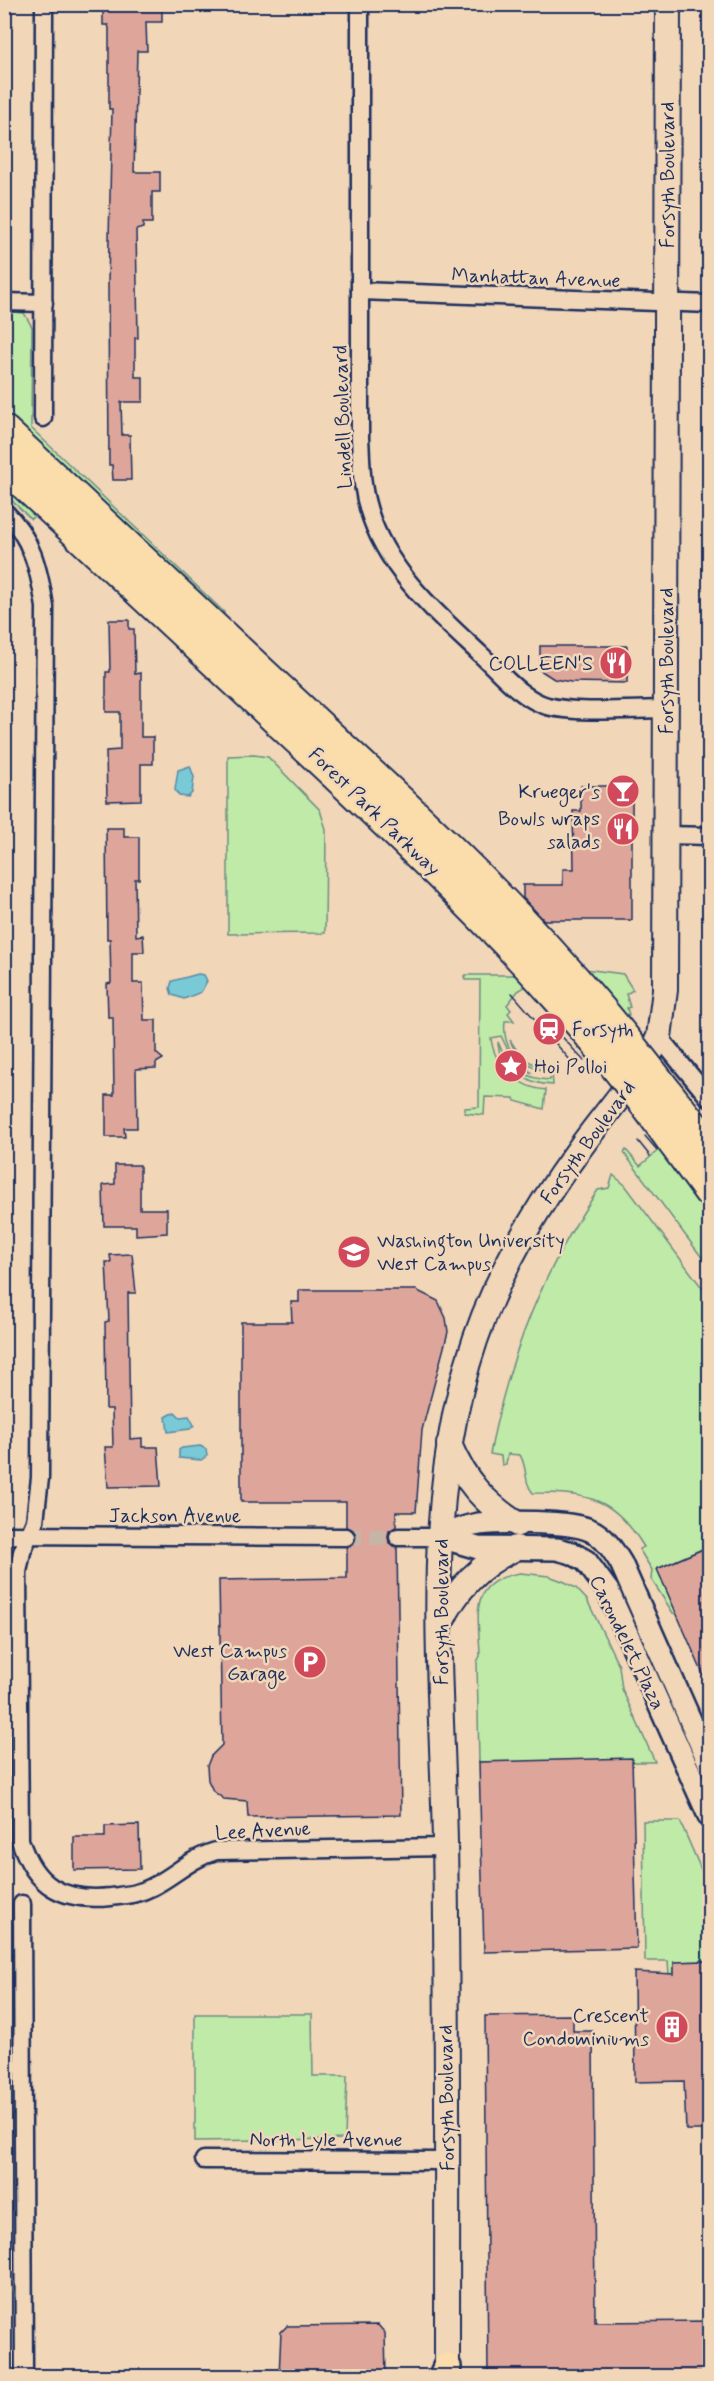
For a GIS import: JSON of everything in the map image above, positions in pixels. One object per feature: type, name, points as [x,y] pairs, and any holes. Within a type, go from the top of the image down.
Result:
[{"type":"highway","name":"Forest Park Parkway","points":[[4,432],[327,750],[693,1140],[710,1191]]},
{"type":"highway","name":"Forest Park Parkway","points":[[4,464],[327,750]]},
{"type":"main road","name":"Forsyth Boulevard","points":[[446,2373],[448,2161],[440,1625],[443,1478],[455,1406],[467,1364],[484,1316],[506,1267],[542,1202],[638,1073],[659,1037],[665,990],[668,4]]},
{"type":"main road","points":[[449,1443],[474,1490],[494,1509],[517,1524]]},
{"type":"main road","points":[[440,1625],[446,1611],[471,1578],[484,1566],[516,1548]]},
{"type":"street","points":[[43,418],[44,4]]},
{"type":"street","name":"Lindell Boulevard","points":[[360,4],[363,484],[371,519],[393,562],[417,594],[523,693],[547,706],[666,709]]},
{"type":"street","name":"Manhattan Avenue","points":[[360,291],[710,304]]},
{"type":"street","points":[[4,302],[44,303]]},
{"type":"street","points":[[4,511],[19,524],[32,549],[44,597],[45,631],[40,1478],[31,1535]]},
{"type":"street","points":[[666,835],[710,836]]},
{"type":"street","points":[[659,1037],[710,1100]]},
{"type":"street","name":"Carondelet Plaza","points":[[440,1537],[480,1524],[578,1527],[591,1530],[613,1550],[710,1765]]},
{"type":"street","name":"Jackson Avenue","points":[[4,1534],[346,1537]]},
{"type":"street","name":"Lee Avenue","points":[[31,1535],[22,1552],[18,1572],[20,1840],[32,1869],[58,1891],[74,1898],[104,1898],[134,1894],[152,1887],[201,1856],[216,1851],[445,1847]]},
{"type":"street","points":[[398,1537],[440,1537]]},
{"type":"street","name":"Carondelet Plaza","points":[[440,1537],[478,1548],[557,1549],[573,1553],[586,1561],[598,1574],[710,1818]]},
{"type":"street","points":[[22,1904],[24,2376]]},
{"type":"street","name":"North Lyle Avenue","points":[[204,2160],[448,2161]]},
{"type":"green space","points":[[4,311],[24,313],[32,327],[31,428],[224,612],[224,623],[5,414]]},
{"type":"green space","points":[[5,487],[35,515],[31,519],[5,494]]},
{"type":"green space","points":[[228,756],[268,757],[320,810],[326,829],[325,933],[228,934]]},
{"type":"green space","points":[[577,968],[623,974],[633,990],[626,994],[630,1007],[627,1008],[629,1015],[619,1017]]},
{"type":"green space","points":[[466,975],[517,975],[528,985],[518,991],[507,1005],[511,1010],[508,1013],[514,1021],[505,1021],[505,1030],[511,1051],[532,1073],[514,1062],[501,1036],[491,1038],[497,1058],[509,1074],[526,1085],[546,1090],[544,1109],[515,1101],[514,1098],[485,1097],[484,1115],[465,1113],[465,1108],[479,1107],[480,980],[465,980]]},
{"type":"green space","points":[[510,1040],[522,1058],[538,1066],[541,1058],[549,1068],[546,1071],[528,1064],[519,1056]]},
{"type":"green space","points":[[498,1042],[506,1058],[518,1070],[533,1077],[550,1080],[552,1072],[553,1085],[525,1078],[509,1067],[499,1051]]},
{"type":"green space","points":[[662,1147],[709,1212],[709,1267],[624,1153],[626,1150],[640,1166]]},
{"type":"green space","points":[[613,1175],[625,1185],[709,1297],[709,1546],[657,1569],[677,1614],[673,1613],[651,1579],[652,1570],[639,1549],[644,1547],[622,1517],[598,1501],[584,1497],[569,1494],[533,1493],[528,1484],[520,1455],[508,1454],[506,1464],[502,1465],[501,1456],[490,1454],[517,1350],[544,1284],[578,1221],[598,1190],[609,1188]]},
{"type":"green space","points":[[520,1573],[549,1576],[565,1582],[576,1588],[587,1600],[619,1666],[622,1689],[655,1762],[479,1762],[477,1662],[480,1656],[478,1613],[480,1602],[484,1592],[491,1584],[503,1577]]},
{"type":"green space","points":[[643,1821],[680,1821],[709,1888],[709,1956],[706,1961],[674,1962],[674,1974],[669,1974],[668,1961],[645,1961]]},
{"type":"green space","points":[[195,2014],[312,2014],[313,2076],[347,2076],[345,2139],[195,2141]]},
{"type":"water","points":[[190,766],[194,777],[192,793],[188,797],[179,796],[175,790],[178,770]]},
{"type":"water","points":[[198,974],[204,975],[207,981],[201,992],[184,999],[172,995],[170,988],[172,981]]},
{"type":"water","points":[[175,1412],[180,1417],[189,1416],[194,1425],[190,1429],[168,1432],[166,1417]]},
{"type":"water","points":[[200,1446],[206,1449],[207,1456],[201,1460],[179,1458],[179,1450],[182,1448]]},
{"type":"building","points":[[103,4],[162,4],[162,22],[146,22],[147,51],[137,51],[134,172],[160,172],[160,192],[152,192],[152,223],[143,223],[143,228],[136,230],[138,338],[135,338],[135,377],[143,377],[143,402],[121,402],[122,435],[130,435],[131,480],[113,480],[112,465],[109,465],[108,283],[112,109],[109,109],[109,28],[108,25],[103,25]]},
{"type":"building","points":[[109,620],[129,620],[129,629],[134,629],[135,674],[141,673],[141,737],[153,737],[153,764],[141,764],[141,800],[107,801],[106,751],[120,750],[120,712],[106,712],[106,672],[110,672]]},
{"type":"building","points":[[540,646],[627,646],[627,683],[571,682],[554,679],[540,670]]},
{"type":"building","points":[[581,786],[632,786],[632,920],[544,920],[523,898],[523,885],[563,885],[563,869],[574,869],[573,811],[581,811]]},
{"type":"building","points":[[106,828],[124,828],[124,837],[139,837],[139,879],[135,879],[136,936],[143,935],[144,952],[133,952],[133,983],[143,983],[144,1020],[156,1020],[156,1053],[163,1059],[156,1063],[156,1068],[136,1069],[137,1128],[124,1128],[125,1137],[106,1137],[106,1095],[114,1095],[113,1017],[108,1017],[107,984],[111,983],[110,939],[107,939]]},
{"type":"building","points":[[115,1165],[140,1165],[140,1209],[167,1209],[167,1233],[136,1235],[136,1226],[104,1226],[103,1185],[115,1184]]},
{"type":"building","points":[[132,1254],[136,1293],[128,1293],[130,1439],[142,1438],[142,1447],[158,1447],[161,1486],[108,1487],[105,1447],[113,1447],[112,1409],[106,1409],[105,1322],[109,1321],[106,1262],[111,1262],[110,1255]]},
{"type":"building","points":[[299,1290],[416,1290],[438,1301],[446,1318],[448,1332],[422,1430],[416,1512],[396,1512],[396,1527],[389,1531],[388,1536],[389,1543],[397,1547],[401,1815],[248,1817],[247,1801],[224,1799],[213,1791],[208,1780],[207,1766],[211,1756],[222,1745],[219,1580],[347,1578],[347,1547],[355,1543],[356,1538],[355,1531],[346,1527],[346,1502],[241,1502],[241,1322],[292,1322],[291,1302],[299,1302]]},
{"type":"building","points":[[710,1546],[710,1690],[657,1569]]},
{"type":"building","points":[[632,1758],[637,1948],[484,1952],[479,1762]]},
{"type":"building","points":[[139,1825],[140,1869],[74,1870],[74,1837],[105,1837],[105,1826]]},
{"type":"building","name":"Crescent Condominiums","points":[[706,1961],[705,1970],[710,1970],[710,2130],[686,2130],[684,2081],[635,2082],[634,1972],[674,1974],[674,1962]]},
{"type":"building","points":[[573,2015],[573,2031],[593,2031],[595,2322],[710,2321],[710,2376],[488,2376],[485,2016]]},
{"type":"building","points":[[378,2325],[385,2333],[386,2376],[279,2376],[281,2332],[287,2326]]},
{"type":"tunnel","points":[[346,1537],[398,1537]]},
{"type":"tram line","points":[[512,993],[577,1068]]},
{"type":"tram line","points":[[556,1030],[584,1061]]},
{"type":"tram line","points":[[645,1136],[657,1150]]},
{"type":"tram line","points":[[638,1141],[650,1156]]},
{"type":"place","name":"COLLEEN'S","points":[[616,663]]},
{"type":"place","name":"Krueger's","points":[[623,791]]},
{"type":"place","name":"Bowls wraps salads","points":[[623,829]]},
{"type":"place","name":"Forsyth","points":[[549,1029]]},
{"type":"place","name":"Hoi Polloi","points":[[511,1066]]},
{"type":"place","name":"Washington University West Campus","points":[[354,1252]]},
{"type":"place","name":"West Campus Garage","points":[[310,1662]]},
{"type":"place","name":"Crescent Condominiums","points":[[672,2027]]}]
